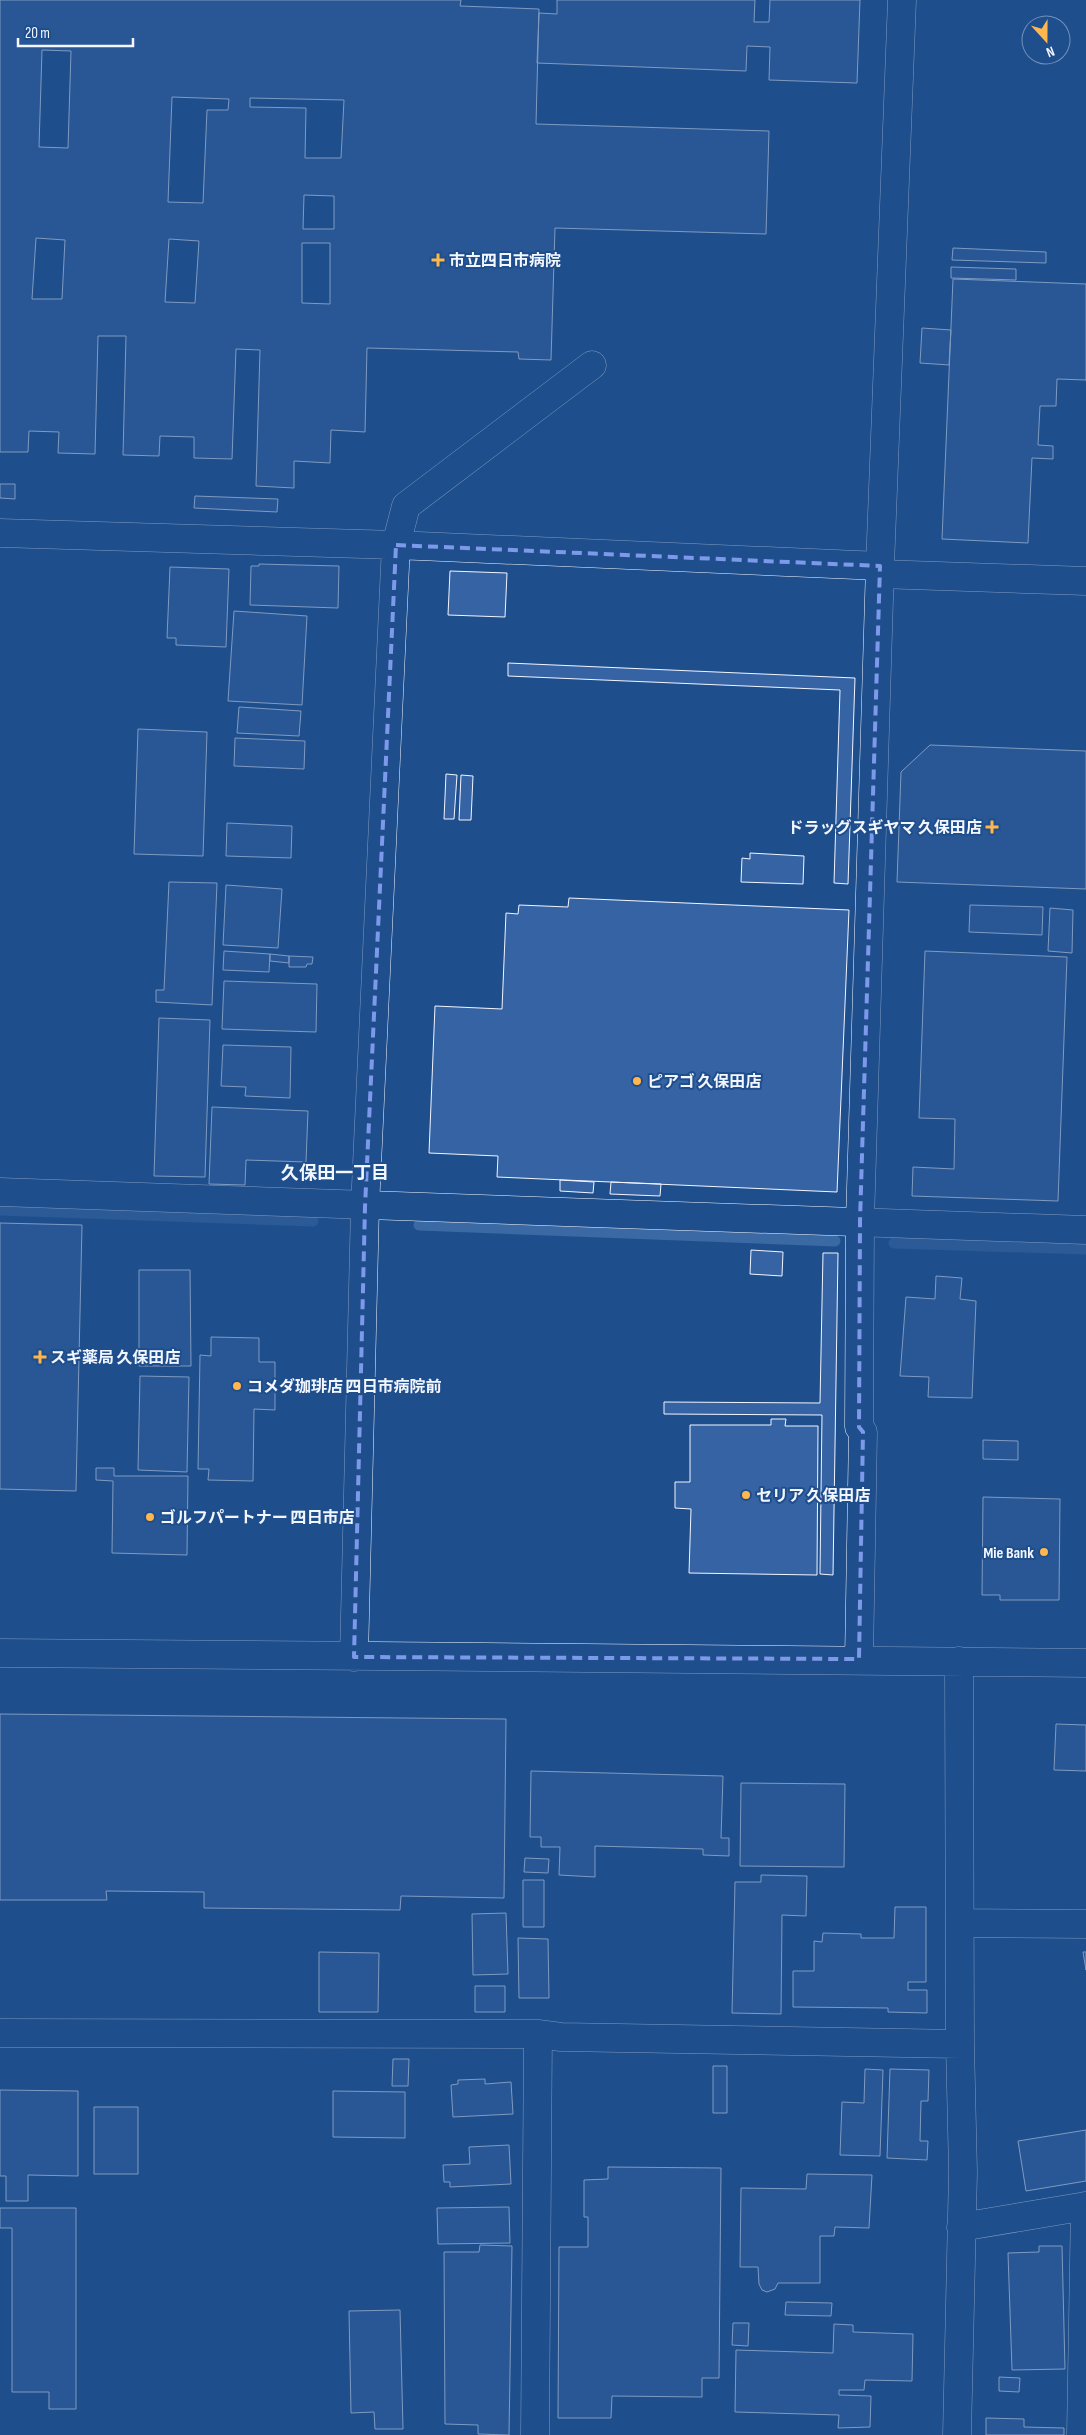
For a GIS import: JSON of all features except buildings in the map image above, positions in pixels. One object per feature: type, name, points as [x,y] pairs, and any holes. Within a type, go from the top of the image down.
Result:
[{"type":"street","points":[[859,1659],[863,1432],[859,1427],[860,1221],[880,570],[902,0]]},
{"type":"street","points":[[354,1657],[365,1207],[396,545],[406,506],[592,365]]},
{"type":"street","points":[[0,533],[396,545],[1086,581]]},
{"type":"street","points":[[0,1192],[365,1207],[860,1221],[1086,1230]]},
{"type":"street","points":[[0,1653],[354,1657],[859,1659],[1086,1663]]},
{"type":"street","points":[[957,2435],[963,2172],[960,2044],[959,1661]]},
{"type":"street","points":[[960,1923],[1086,1924]]},
{"type":"street","points":[[0,2033],[538,2034],[561,2037],[960,2044]]},
{"type":"street","points":[[535,2435],[538,2034]]},
{"type":"street","points":[[961,2227],[1085,2206],[1081,2435]]},
{"type":"highlighted area","points":[[396,545],[880,566],[860,1221],[859,1427],[863,1432],[859,1659],[354,1657],[365,1207]]},
{"type":"waterway","points":[[0,1210],[313,1221]]},
{"type":"waterway","points":[[419,1225],[835,1241]]},
{"type":"waterway","points":[[894,1243],[1086,1249]]},
{"type":"place","name":"市立四日市病院","points":[[438,260]]},
{"type":"place","name":"ドラッグスギヤマ 久保田店","points":[[992,827]]},
{"type":"place","name":"ピアゴ 久保田店","points":[[637,1081]]},
{"type":"place","name":"スギ薬局 久保田店","points":[[40,1357]]},
{"type":"place","name":"コメダ珈琲店 四日市病院前","points":[[237,1386]]},
{"type":"place","name":"セリア 久保田店","points":[[746,1495]]},
{"type":"place","name":"ゴルフパートナー 四日市店","points":[[150,1517]]},
{"type":"place","name":"Mie Bank","points":[[1044,1552]]},
{"type":"district","name":"久保田一丁目","points":[[335,1173]]}]
